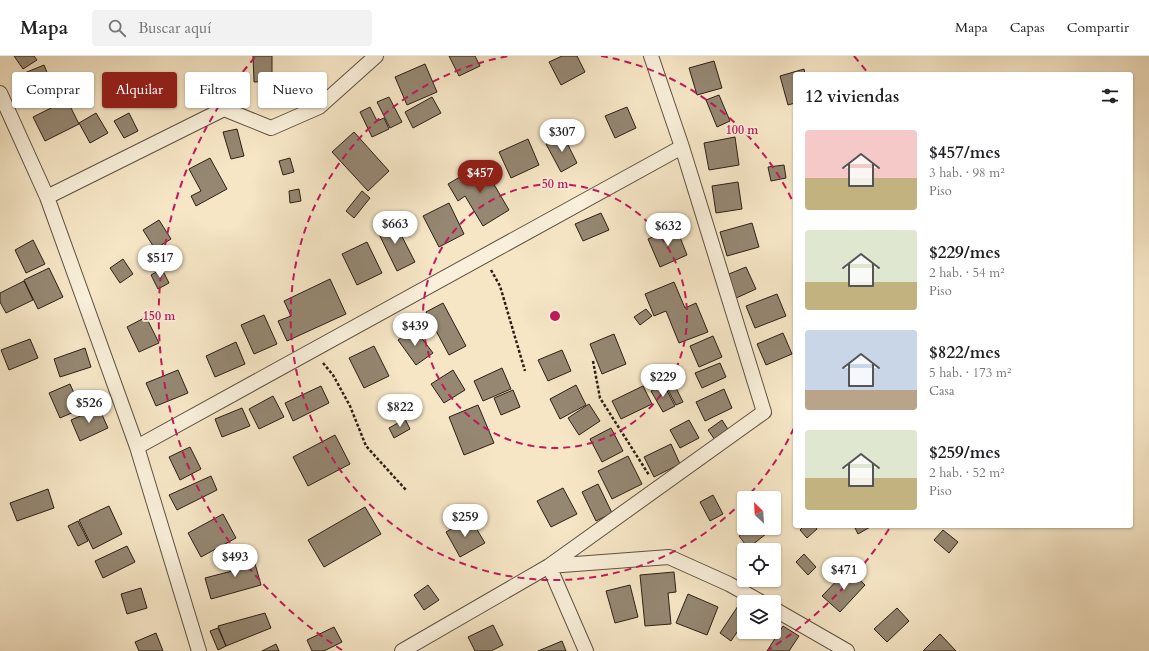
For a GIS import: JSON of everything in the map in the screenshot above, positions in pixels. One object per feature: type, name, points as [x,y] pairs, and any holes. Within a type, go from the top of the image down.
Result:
[{"type":"street","points":[[47,197],[224,109],[271,128],[319,107],[376,56]]},
{"type":"street","points":[[402,651],[549,566],[764,412],[682,147],[651,56]]},
{"type":"street","points":[[0,93],[47,197],[137,447],[200,651]]},
{"type":"street","points":[[137,447],[682,147]]},
{"type":"street","points":[[549,566],[669,557],[729,584],[749,595]]},
{"type":"street","points":[[549,566],[586,651]]},
{"type":"street","points":[[781,613],[846,651]]},
{"type":"path","points":[[484,256],[500,286],[525,371]]},
{"type":"path","points":[[313,350],[333,375],[350,406],[366,446],[406,490]]},
{"type":"path","points":[[593,361],[600,398],[658,489]]},
{"type":"building","points":[[14,56],[34,56],[37,60],[23,69]]},
{"type":"building","points":[[253,56],[272,56],[272,72],[258,72],[258,82],[254,82]]},
{"type":"building","points":[[449,56],[475,56],[480,66],[459,76]]},
{"type":"building","points":[[562,56],[577,56],[585,72],[561,85],[549,62]]},
{"type":"building","points":[[714,61],[722,88],[697,95],[689,68]]},
{"type":"building","points":[[425,64],[437,92],[407,105],[395,77]]},
{"type":"building","points":[[44,65],[47,72],[27,72]]},
{"type":"building","points":[[804,69],[805,72],[794,72]]},
{"type":"building","points":[[793,72],[793,104],[788,105],[780,76]]},
{"type":"building","points":[[719,95],[730,121],[717,127],[706,100]]},
{"type":"building","points":[[389,97],[402,122],[390,128],[377,102]]},
{"type":"building","points":[[432,97],[441,113],[413,128],[405,112]]},
{"type":"building","points":[[370,107],[377,121],[384,118],[389,129],[372,137],[360,112]]},
{"type":"building","points":[[627,107],[636,128],[615,138],[605,116]]},
{"type":"building","points":[[51,108],[71,108],[79,124],[45,141],[33,117]]},
{"type":"building","points":[[96,113],[108,133],[90,143],[79,123]]},
{"type":"building","points":[[129,113],[138,131],[124,138],[114,121]]},
{"type":"building","points":[[237,129],[244,156],[231,159],[223,132]]},
{"type":"building","points":[[354,132],[389,171],[368,191],[332,152]]},
{"type":"building","points":[[563,135],[577,163],[561,172],[546,144]]},
{"type":"building","points":[[735,137],[739,165],[709,170],[704,143]]},
{"type":"building","points":[[528,139],[539,165],[511,178],[499,152]]},
{"type":"building","points":[[210,158],[227,189],[196,206],[191,196],[201,191],[189,169]]},
{"type":"building","points":[[290,158],[294,172],[283,175],[279,161]]},
{"type":"building","points":[[482,164],[509,210],[483,226],[465,196],[458,201],[448,184]]},
{"type":"building","points":[[784,165],[786,178],[771,181],[768,167]]},
{"type":"building","points":[[738,182],[742,209],[716,213],[712,186]]},
{"type":"building","points":[[299,189],[301,201],[290,203],[289,191]]},
{"type":"building","points":[[362,191],[370,198],[354,218],[346,211]]},
{"type":"building","points":[[449,203],[464,234],[439,247],[423,216]]},
{"type":"building","points":[[601,213],[609,230],[583,241],[575,224]]},
{"type":"building","points":[[393,219],[415,262],[397,271],[376,228]]},
{"type":"building","points":[[159,220],[171,239],[155,249],[143,230]]},
{"type":"building","points":[[752,223],[759,247],[727,256],[720,232]]},
{"type":"building","points":[[676,227],[687,255],[660,267],[648,239]]},
{"type":"building","points":[[33,240],[45,264],[26,273],[15,250]]},
{"type":"building","points":[[367,242],[382,273],[357,285],[342,254]]},
{"type":"building","points":[[123,259],[133,274],[120,283],[110,268]]},
{"type":"building","points":[[746,267],[756,289],[734,299],[724,276]]},
{"type":"building","points":[[49,268],[63,297],[38,309],[24,280]]},
{"type":"building","points":[[162,269],[169,283],[158,289],[151,275]]},
{"type":"building","points":[[330,279],[346,314],[287,341],[278,321],[291,316],[284,301]]},
{"type":"building","points":[[24,281],[33,300],[6,313],[0,302],[0,293]]},
{"type":"building","points":[[674,282],[685,308],[696,303],[708,332],[679,343],[666,311],[654,316],[645,294]]},
{"type":"building","points":[[777,294],[786,316],[755,328],[746,306]]},
{"type":"building","points":[[443,303],[466,346],[449,355],[426,312]]},
{"type":"building","points":[[646,309],[652,316],[640,325],[634,317]]},
{"type":"building","points":[[264,315],[277,344],[254,354],[241,325]]},
{"type":"building","points":[[146,317],[159,343],[139,352],[127,327]]},
{"type":"building","points":[[414,328],[433,353],[416,365],[398,340]]},
{"type":"building","points":[[783,333],[792,354],[766,365],[757,344]]},
{"type":"building","points":[[614,334],[626,364],[602,374],[590,344]]},
{"type":"building","points":[[713,336],[722,357],[699,367],[690,346]]},
{"type":"building","points":[[30,339],[38,358],[9,370],[1,350]]},
{"type":"building","points":[[236,342],[245,364],[215,377],[206,356]]},
{"type":"building","points":[[374,346],[389,376],[364,388],[349,358]]},
{"type":"building","points":[[85,348],[91,367],[60,377],[54,359]]},
{"type":"building","points":[[562,350],[571,371],[548,381],[538,360]]},
{"type":"building","points":[[720,363],[726,377],[702,388],[695,373]]},
{"type":"building","points":[[502,368],[511,389],[483,401],[474,381]]},
{"type":"building","points":[[178,370],[188,393],[156,406],[146,383]]},
{"type":"building","points":[[453,370],[465,390],[444,403],[431,384]]},
{"type":"building","points":[[70,384],[81,409],[60,418],[49,393]]},
{"type":"building","points":[[674,384],[683,402],[676,405],[667,388]]},
{"type":"building","points":[[576,385],[586,405],[560,419],[550,399]]},
{"type":"building","points":[[664,385],[675,406],[663,412],[651,391]]},
{"type":"building","points":[[321,386],[329,403],[293,421],[285,403]]},
{"type":"building","points":[[643,386],[652,404],[621,419],[612,401]]},
{"type":"building","points":[[724,389],[732,408],[705,421],[696,402]]},
{"type":"building","points":[[513,390],[520,407],[501,415],[494,398]]},
{"type":"building","points":[[273,396],[284,417],[259,429],[249,409]]},
{"type":"building","points":[[589,404],[600,421],[579,435],[568,418]]},
{"type":"building","points":[[478,405],[494,443],[464,455],[449,417]]},
{"type":"building","points":[[99,408],[108,428],[80,441],[71,420]]},
{"type":"building","points":[[242,408],[250,426],[222,437],[215,419]]},
{"type":"building","points":[[405,419],[410,429],[394,438],[389,428]]},
{"type":"building","points":[[689,420],[699,438],[680,448],[670,430]]},
{"type":"building","points":[[722,420],[729,431],[715,440],[708,430]]},
{"type":"building","points":[[611,428],[623,451],[602,462],[590,439]]},
{"type":"building","points":[[335,435],[350,464],[308,486],[293,457]]},
{"type":"building","points":[[671,444],[680,464],[654,477],[644,457]]},
{"type":"building","points":[[190,447],[201,469],[180,480],[169,457]]},
{"type":"building","points":[[628,456],[642,484],[612,499],[598,471]]},
{"type":"building","points":[[211,476],[217,490],[177,510],[169,495]]},
{"type":"building","points":[[598,484],[612,513],[596,521],[582,492]]},
{"type":"building","points":[[563,488],[577,514],[551,527],[537,501]]},
{"type":"building","points":[[48,489],[54,508],[17,521],[10,503]]},
{"type":"building","points":[[713,495],[723,514],[710,521],[700,502]]},
{"type":"building","points":[[109,506],[122,534],[93,549],[79,520]]},
{"type":"building","points":[[365,507],[381,534],[324,567],[308,540]]},
{"type":"building","points":[[223,514],[236,538],[201,557],[188,533]]},
{"type":"building","points":[[470,518],[485,543],[460,557],[446,532]]},
{"type":"building","points":[[78,521],[88,541],[78,546],[68,526]]},
{"type":"building","points":[[802,528],[817,529],[807,538],[800,530]]},
{"type":"building","points":[[855,528],[868,528],[858,534]]},
{"type":"building","points":[[943,530],[958,542],[949,553],[934,540]]},
{"type":"building","points":[[765,535],[754,543],[744,543],[739,536]]},
{"type":"building","points":[[127,546],[135,562],[103,578],[95,561]]},
{"type":"building","points":[[252,553],[261,585],[211,599],[205,578],[232,571],[229,560]]},
{"type":"building","points":[[804,554],[816,567],[808,575],[796,562]]},
{"type":"building","points":[[848,569],[865,585],[840,612],[822,596]]},
{"type":"building","points":[[674,572],[676,592],[668,593],[671,624],[645,626],[640,575]]},
{"type":"building","points":[[428,585],[439,600],[424,610],[414,595]]},
{"type":"building","points":[[630,585],[638,617],[615,623],[606,591]]},
{"type":"building","points":[[141,588],[147,608],[127,614],[121,594]]},
{"type":"building","points":[[688,594],[718,607],[707,635],[676,623]]},
{"type":"building","points":[[737,608],[737,632],[731,641],[720,633]]},
{"type":"building","points":[[897,608],[909,621],[887,642],[874,629]]},
{"type":"building","points":[[265,613],[271,628],[226,646],[218,626]]},
{"type":"building","points":[[493,625],[503,645],[491,651],[475,651],[468,637]]},
{"type":"building","points":[[783,626],[799,636],[789,651],[767,651],[775,639],[781,639],[781,629]]},
{"type":"building","points":[[334,627],[342,642],[324,651],[312,651],[307,640]]},
{"type":"building","points":[[218,628],[226,646],[218,650],[210,631]]},
{"type":"building","points":[[156,633],[163,651],[139,651],[135,642]]},
{"type":"building","points":[[940,634],[956,651],[923,651]]},
{"type":"building","points":[[562,641],[566,651],[538,651]]},
{"type":"building","points":[[276,644],[279,651],[262,651]]}]
